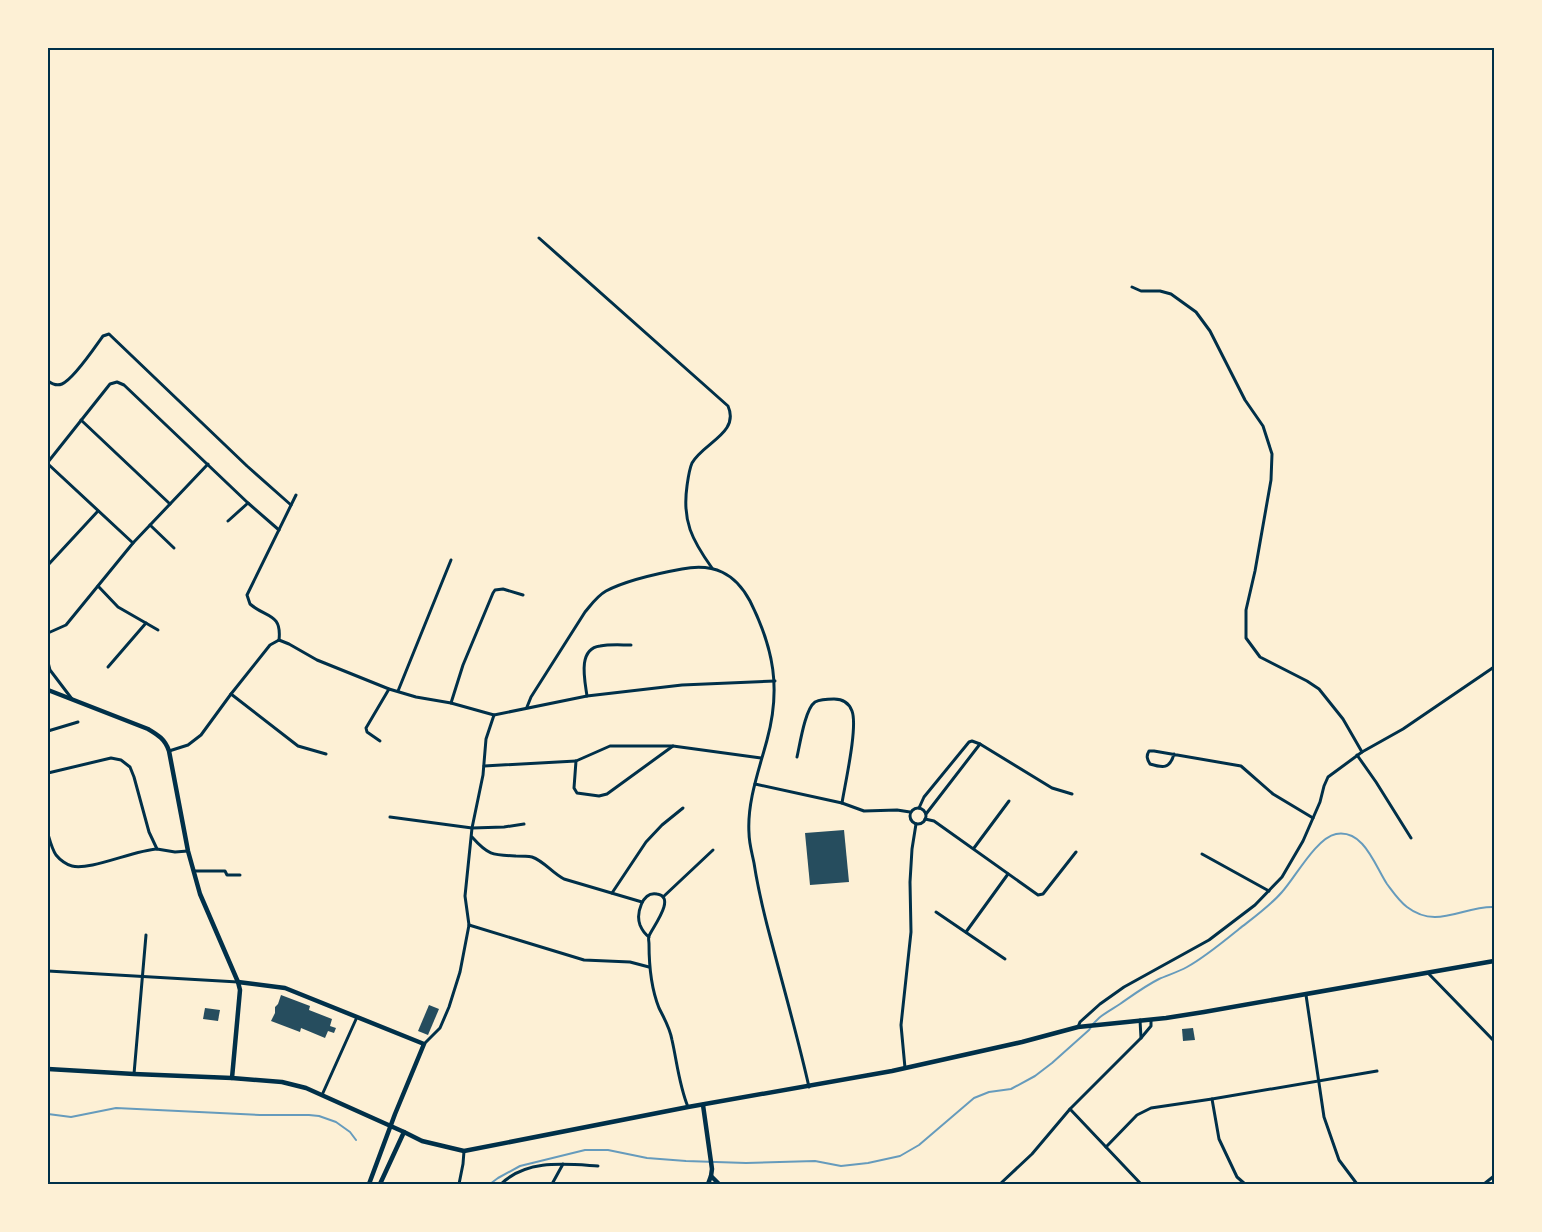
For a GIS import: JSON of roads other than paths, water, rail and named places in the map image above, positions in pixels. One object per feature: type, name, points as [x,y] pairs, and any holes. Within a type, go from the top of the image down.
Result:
[{"type":"street","points":[[539,238],[728,406],[731,420],[720,436],[701,451],[692,464],[685,504],[689,528],[700,551],[712,568]]},
{"type":"street","points":[[1132,287],[1141,291],[1160,291],[1171,294],[1196,312],[1210,331],[1246,400],[1263,426],[1272,454],[1271,480],[1246,610],[1246,638],[1260,657],[1319,689],[1343,718],[1362,752]]},
{"type":"street","points":[[48,382],[57,385],[70,379],[103,336],[109,334],[247,466],[291,505]]},
{"type":"street","points":[[133,543],[48,463],[110,384],[117,382],[124,385],[279,530]]},
{"type":"street","points":[[81,420],[170,504]]},
{"type":"street","points":[[48,633],[66,625],[133,543],[208,464]]},
{"type":"street","points":[[279,640],[279,625],[275,620],[250,604],[247,594],[296,495]]},
{"type":"street","points":[[228,521],[248,503]]},
{"type":"street","points":[[48,566],[98,511]]},
{"type":"street","points":[[150,525],[174,548]]},
{"type":"street","points":[[398,691],[451,560]]},
{"type":"street","points":[[528,707],[531,697],[585,612],[605,592],[629,582],[701,566],[728,574],[745,592],[759,618],[770,651],[775,681],[774,707],[749,814],[749,833],[760,898],[809,1087]]},
{"type":"street","points":[[98,586],[118,607],[158,630]]},
{"type":"street","points":[[451,703],[493,593],[495,590],[503,589],[523,595]]},
{"type":"street","points":[[108,667],[146,623]]},
{"type":"street","points":[[279,640],[317,660],[389,689],[494,715],[587,696],[682,685],[775,681]]},
{"type":"street","points":[[169,751],[179,749],[194,742],[201,735],[270,645],[279,640]]},
{"type":"street","points":[[587,696],[584,663],[591,648],[631,645]]},
{"type":"street","points":[[48,662],[50,670],[73,700]]},
{"type":"street","points":[[1078,1027],[1080,1022],[1100,1004],[1124,987],[1209,940],[1255,905],[1282,877],[1303,841],[1320,802],[1328,777],[1357,755],[1403,729],[1494,667]]},
{"type":"street","points":[[380,741],[367,732],[366,728],[389,689]]},
{"type":"street","points":[[48,690],[148,729],[166,742],[194,872],[206,909],[238,982],[240,996],[232,1078]]},
{"type":"street","points":[[231,694],[298,746],[326,754]]},
{"type":"street","points":[[797,757],[809,710],[813,703],[821,700],[838,699],[846,702],[852,710],[854,720],[842,803]]},
{"type":"street","points":[[369,1184],[424,1044],[440,1028],[460,972],[469,925],[465,896],[472,828],[484,766],[486,739],[494,715]]},
{"type":"street","points":[[48,731],[78,722]]},
{"type":"street","points":[[919,808],[924,796],[969,742],[972,741],[1052,788],[1072,794]]},
{"type":"street","points":[[910,812],[910,820],[916,824],[922,823],[926,814],[980,744]]},
{"type":"street","points":[[484,766],[576,761],[610,746],[673,746],[761,758]]},
{"type":"street","points":[[576,761],[575,791],[585,794],[603,795],[673,746]]},
{"type":"street","points":[[1174,754],[1172,762],[1162,767],[1150,764],[1147,759],[1149,751],[1154,751],[1174,754],[1241,766],[1273,794],[1313,818]]},
{"type":"street","points":[[1357,755],[1411,838]]},
{"type":"street","points":[[48,773],[111,758],[121,760],[130,767],[148,832],[157,849]]},
{"type":"street","points":[[755,784],[842,803],[864,811],[898,810],[910,812],[919,808],[926,814]]},
{"type":"street","points":[[974,848],[1009,801]]},
{"type":"street","points":[[612,893],[646,842],[662,825],[683,808]]},
{"type":"street","points":[[390,817],[472,828],[524,824]]},
{"type":"street","points":[[925,819],[934,821],[974,848],[1035,894],[1043,894],[1076,852]]},
{"type":"street","points":[[905,1068],[901,1025],[910,940],[910,882],[916,824]]},
{"type":"street","points":[[48,834],[56,856],[73,866],[87,866],[147,849],[175,852],[188,851]]},
{"type":"street","points":[[471,836],[490,853],[495,855],[529,856],[540,862],[557,876],[642,902]]},
{"type":"street","points":[[663,897],[713,850]]},
{"type":"street","points":[[1202,854],[1268,891]]},
{"type":"street","points":[[194,872],[225,871],[227,875],[240,875]]},
{"type":"street","points":[[966,932],[1008,874]]},
{"type":"street","points":[[649,937],[643,932],[640,924],[639,910],[646,897],[660,894],[663,897]]},
{"type":"street","points":[[663,897],[664,906],[649,937],[649,967],[656,998],[672,1038],[675,1058],[688,1107]]},
{"type":"street","points":[[936,912],[1005,959]]},
{"type":"street","points":[[469,925],[584,960],[630,962],[649,967]]},
{"type":"street","points":[[134,1074],[146,934]]},
{"type":"street","points":[[48,1068],[282,1082],[306,1088],[422,1141],[464,1151],[688,1107],[809,1087],[905,1068],[1088,1025],[1151,1020],[1204,1012],[1494,961]]},
{"type":"street","points":[[48,971],[238,982],[285,988],[424,1044]]},
{"type":"street","points":[[1428,973],[1494,1040]]},
{"type":"street","points":[[1306,995],[1324,1117],[1339,1160],[1358,1184]]},
{"type":"street","points":[[322,1095],[358,1017]]},
{"type":"street","points":[[1140,1020],[1141,1038]]},
{"type":"street","points":[[1000,1184],[1032,1154],[1070,1109],[1141,1038],[1151,1026],[1151,1020]]},
{"type":"street","points":[[1106,1147],[1137,1115],[1151,1108],[1377,1071]]},
{"type":"street","points":[[1212,1099],[1218,1139],[1237,1177],[1245,1184]]},
{"type":"street","points":[[703,1105],[712,1169],[712,1176],[708,1184]]},
{"type":"street","points":[[1070,1109],[1141,1184]]},
{"type":"street","points":[[380,1184],[404,1132]]},
{"type":"street","points":[[459,1184],[464,1151]]},
{"type":"street","points":[[552,1184],[563,1164]]},
{"type":"street","points":[[501,1184],[523,1170],[540,1165],[598,1166]]},
{"type":"street","points":[[712,1176],[719,1184]]},
{"type":"street","points":[[1484,1184],[1494,1176]]},
{"type":"waterway","points":[[490,1184],[520,1166],[585,1150],[608,1150],[647,1158],[686,1161],[746,1163],[815,1161],[841,1166],[868,1163],[900,1156],[919,1145],[974,1098],[989,1092],[1011,1089],[1035,1076],[1089,1030],[1103,1015],[1159,979],[1187,967],[1207,954],[1272,902],[1287,886],[1314,850],[1328,837],[1336,834],[1346,834],[1354,837],[1361,843],[1368,850],[1396,896],[1407,907],[1418,914],[1439,917],[1494,907]]},
{"type":"waterway","points":[[48,1114],[71,1117],[116,1108],[260,1115],[309,1115],[319,1116],[336,1122],[350,1132],[356,1140]]}]
